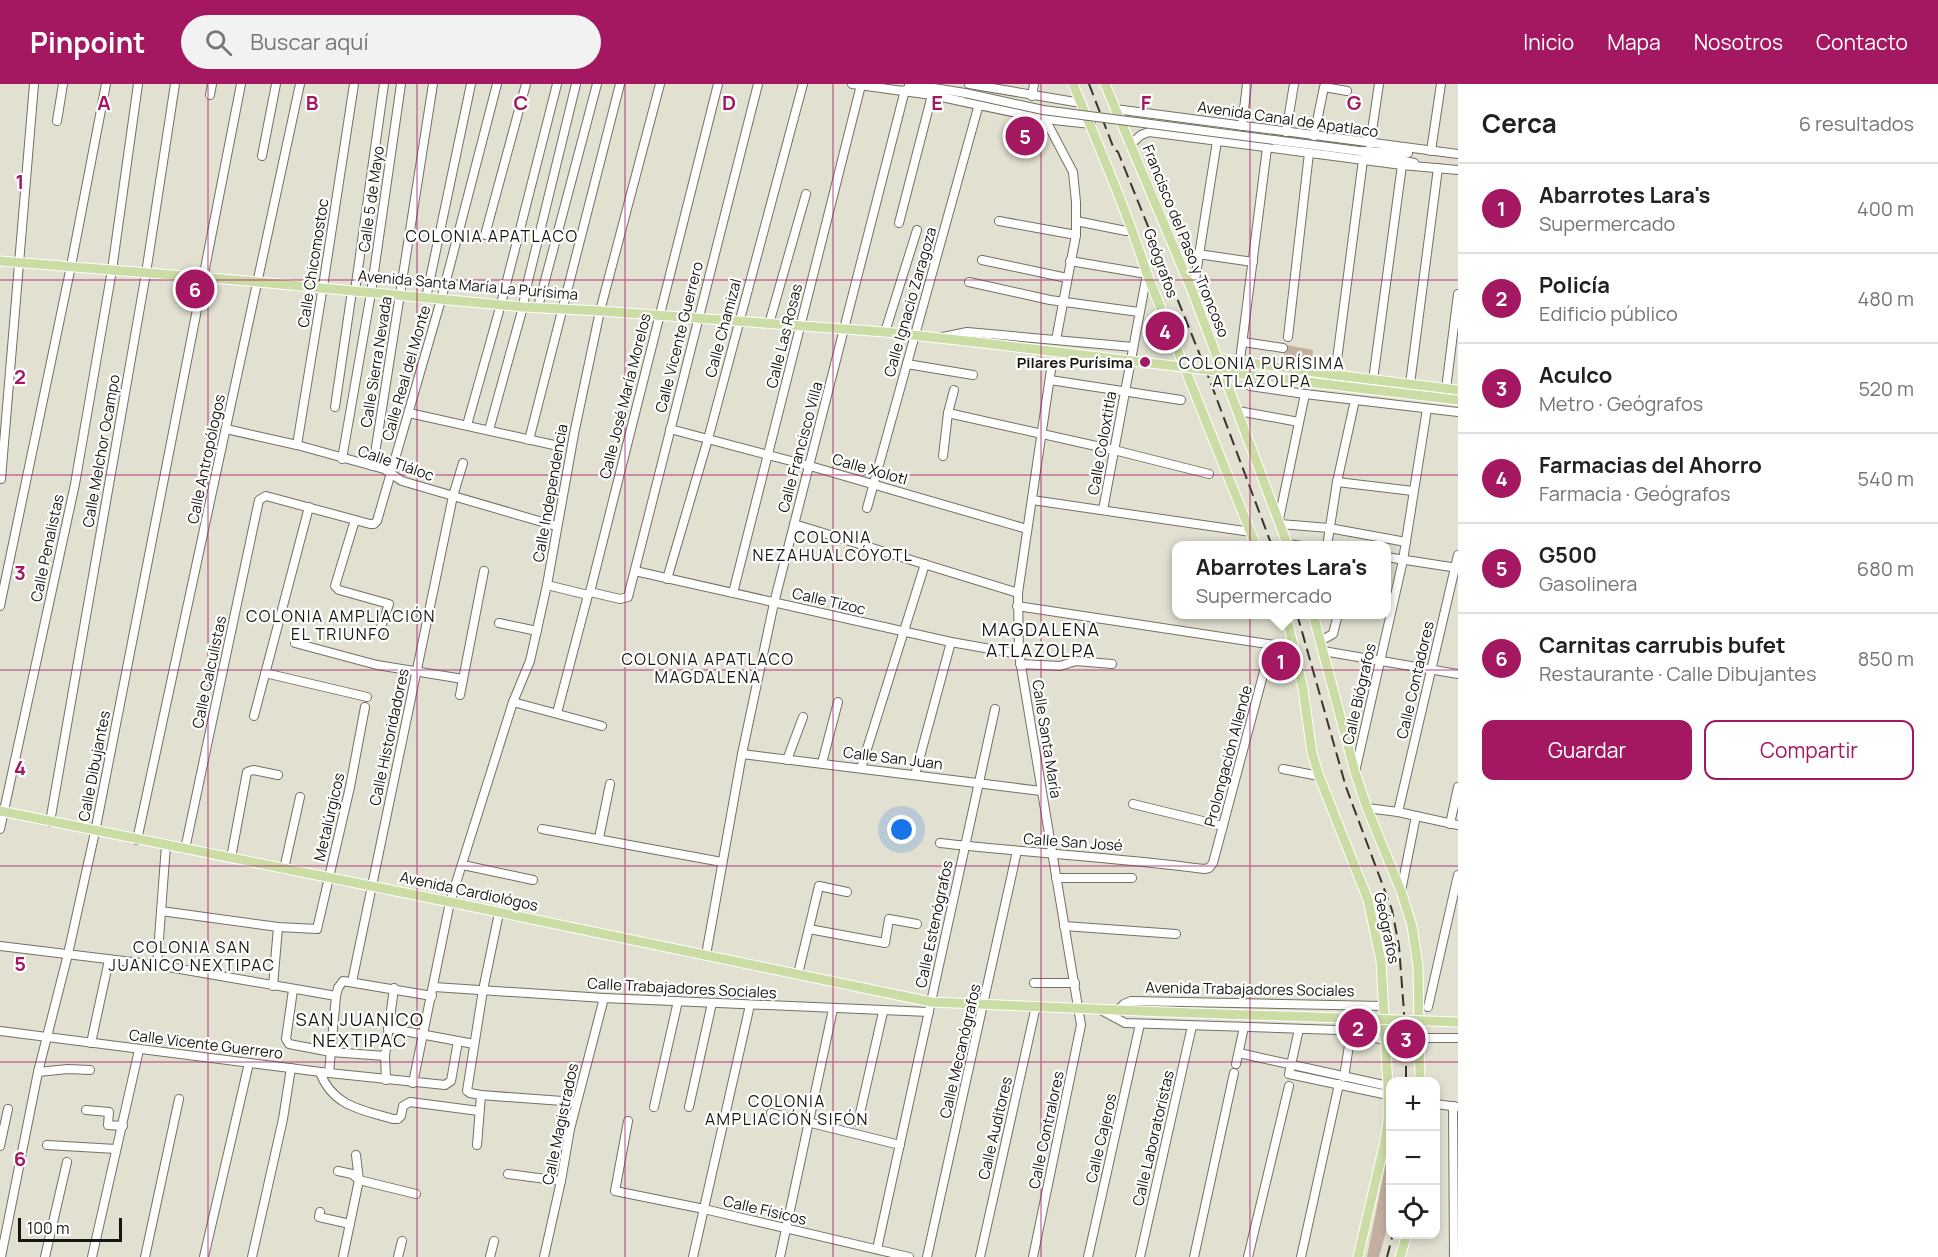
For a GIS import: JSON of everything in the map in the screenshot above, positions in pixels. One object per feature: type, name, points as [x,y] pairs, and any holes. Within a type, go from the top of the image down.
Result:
[{"type":"main road","points":[[1073,84],[1091,124]]},
{"type":"main road","name":"Francisco del Paso y Troncoso","points":[[1106,84],[1193,293],[1287,541]]},
{"type":"main road","name":"Geógrafos","points":[[1091,124],[1134,233],[1147,274],[1254,541]]},
{"type":"main road","name":"Avenida Santa María La Purísima","points":[[0,261],[523,307],[600,310],[885,332],[1458,400]]},
{"type":"main road","points":[[1217,358],[1458,390]]},
{"type":"main road","name":"Geógrafos","points":[[1286,619],[1303,689],[1312,753],[1368,900],[1381,961],[1387,1077]]},
{"type":"main road","points":[[1314,619],[1355,772],[1401,891],[1416,943],[1420,1077]]},
{"type":"main road","name":"Avenida Cardiológos","points":[[2,812],[329,877],[931,1002]]},
{"type":"main road","name":"Avenida Trabajadores Sociales","points":[[931,1002],[1458,1022]]},
{"type":"main road","name":"Geógrafos","points":[[1358,1257],[1384,1145],[1386,1118]]},
{"type":"main road","points":[[1400,1257],[1405,1239]]},
{"type":"street","points":[[1,479],[34,84]]},
{"type":"street","points":[[57,121],[63,84]]},
{"type":"street","points":[[0,606],[71,266],[106,84]]},
{"type":"street","name":"Calle Penalistas","points":[[0,829],[75,484],[112,270],[138,84]]},
{"type":"street","name":"Calle Melchor Ocampo","points":[[50,822],[146,273],[175,84]]},
{"type":"street","points":[[210,95],[212,84]]},
{"type":"street","name":"Calle Dibujantes","points":[[1,1257],[38,1072],[68,954],[95,832],[241,84]]},
{"type":"street","points":[[262,156],[276,84]]},
{"type":"street","name":"Calle Antropólogos","points":[[137,840],[300,84]]},
{"type":"street","name":"Calle Chicomostoc","points":[[297,445],[354,84]]},
{"type":"street","points":[[335,407],[384,84]]},
{"type":"street","name":"Calle 5 de Mayo","points":[[342,459],[370,293],[401,84]]},
{"type":"street","name":"Calle Sierra Nevada","points":[[373,466],[433,84]]},
{"type":"street","points":[[426,298],[471,84]]},
{"type":"street","name":"Calle Real del Monte","points":[[355,520],[370,524],[377,521],[441,300],[497,84]]},
{"type":"street","points":[[485,235],[526,84]]},
{"type":"street","points":[[467,425],[501,304],[557,84]]},
{"type":"street","points":[[489,430],[523,307],[528,278],[576,84]]},
{"type":"street","points":[[538,307],[597,84]]},
{"type":"street","points":[[529,440],[621,84]]},
{"type":"street","name":"Calle Independencia","points":[[413,1083],[450,902],[513,702],[530,661],[547,585],[556,526],[600,310],[660,84]]},
{"type":"street","name":"Calle José María Morelos","points":[[557,714],[718,84]]},
{"type":"street","name":"Calle Vicente Guerrero","points":[[589,593],[620,599],[628,597],[758,84]]},
{"type":"street","name":"Calle Chamizal","points":[[667,579],[708,439],[803,84]]},
{"type":"street","points":[[852,84],[906,86],[932,95],[1048,119],[1091,124]]},
{"type":"street","points":[[892,84],[965,93],[1043,110],[1359,151],[1374,156],[1409,161],[1420,167]]},
{"type":"street","points":[[969,84],[1004,87],[1032,96],[1081,103]]},
{"type":"street","points":[[1032,96],[1034,84]]},
{"type":"street","points":[[1242,126],[1247,84]]},
{"type":"street","points":[[1286,132],[1294,84]]},
{"type":"street","points":[[1370,144],[1379,84]]},
{"type":"street","points":[[1359,151],[1420,154],[1429,151],[1441,84]]},
{"type":"street","name":"Calle Las Rosas","points":[[733,593],[861,85]]},
{"type":"street","name":"Calle Francisco Villa","points":[[706,956],[742,754],[774,603],[906,86]]},
{"type":"street","points":[[1314,136],[1324,87],[1347,91]]},
{"type":"street","points":[[899,223],[932,95]]},
{"type":"street","points":[[1048,119],[1057,117],[1062,111],[1059,100]]},
{"type":"street","name":"Calle Ignacio Zaragoza","points":[[867,508],[979,104]]},
{"type":"street","name":"Avenida Canal de Apatlaco","points":[[1115,109],[1458,154]]},
{"type":"street","points":[[1164,116],[1160,124],[1160,129],[1164,134]]},
{"type":"street","points":[[1048,119],[1073,172],[1076,220],[1076,235],[1056,340]]},
{"type":"street","name":"Avenida Canal de Apatlaco","points":[[1130,145],[1141,135],[1149,132],[1402,165],[1458,170]]},
{"type":"street","points":[[1193,293],[1217,141]]},
{"type":"street","points":[[1240,360],[1267,148]]},
{"type":"street","points":[[1288,337],[1309,153]]},
{"type":"street","points":[[1335,375],[1363,160]]},
{"type":"street","points":[[1373,380],[1402,165]]},
{"type":"street","points":[[1410,384],[1438,168]]},
{"type":"street","points":[[770,324],[806,194]]},
{"type":"street","points":[[1076,220],[1126,231]]},
{"type":"street","points":[[999,221],[1076,235]]},
{"type":"street","points":[[885,332],[916,230]]},
{"type":"street","points":[[1198,254],[1252,262]]},
{"type":"street","points":[[982,260],[1067,278]]},
{"type":"street","points":[[1070,261],[1147,274]]},
{"type":"street","name":"Calle Coloxtitla","points":[[1103,510],[1147,274]]},
{"type":"street","points":[[969,282],[1062,302],[1139,312]]},
{"type":"street","points":[[1446,388],[1458,294]]},
{"type":"street","name":"Avenida Santa María La Purísima","points":[[933,338],[967,332],[1133,347]]},
{"type":"street","points":[[1243,342],[1283,348]]},
{"type":"street","points":[[907,364],[973,375]]},
{"type":"street","name":"Calle Santa María","points":[[1052,365],[1018,593],[1018,654],[1079,1007]]},
{"type":"street","points":[[1050,380],[1181,400]]},
{"type":"street","points":[[1250,386],[1458,412]]},
{"type":"street","points":[[943,456],[948,413],[954,390]]},
{"type":"street","points":[[1305,394],[1280,522],[1406,542]]},
{"type":"street","points":[[1328,541],[1337,482],[1355,400]]},
{"type":"street","name":"Calle Biógrafos","points":[[1391,613],[1403,560],[1427,409]]},
{"type":"street","points":[[1238,411],[1299,422]]},
{"type":"street","points":[[409,413],[554,445]]},
{"type":"street","points":[[948,413],[1209,474]]},
{"type":"street","name":"Calle Tláloc","points":[[226,429],[297,445],[373,466],[402,481],[556,526]]},
{"type":"street","name":"Calle Xolotl","points":[[670,429],[768,454],[1027,529]]},
{"type":"street","name":"Calle Historidadores","points":[[352,982],[453,495],[463,463]]},
{"type":"street","points":[[1337,482],[1413,491]]},
{"type":"street","name":"Calle Calculistas","points":[[185,849],[259,500],[266,496],[309,507]]},
{"type":"street","points":[[1032,500],[1251,532]]},
{"type":"street","points":[[254,716],[309,507],[355,520],[335,584],[336,588],[389,604],[379,633]]},
{"type":"street","points":[[794,524],[1018,593]]},
{"type":"street","name":"Calle Contadores","points":[[1398,812],[1457,568],[1458,555]]},
{"type":"street","points":[[1391,558],[1457,568]]},
{"type":"street","points":[[861,768],[902,631],[925,564]]},
{"type":"street","points":[[460,696],[484,571]]},
{"type":"street","name":"Calle Tízoc","points":[[635,571],[951,642],[1018,654]]},
{"type":"street","points":[[547,585],[589,593]]},
{"type":"street","points":[[1017,606],[1294,648]]},
{"type":"street","points":[[1320,640],[1333,634],[1337,619]]},
{"type":"street","name":"Calle Biógrafos","points":[[1355,772],[1390,619]]},
{"type":"street","points":[[499,623],[537,631]]},
{"type":"street","points":[[915,775],[951,642]]},
{"type":"street","points":[[295,643],[377,665],[463,679]]},
{"type":"street","name":"Prolongación Allende","points":[[1204,869],[1209,868],[1213,863],[1271,645]]},
{"type":"street","points":[[1323,651],[1458,674]]},
{"type":"street","points":[[1020,664],[1060,666],[1076,660],[1112,664]]},
{"type":"street","points":[[265,673],[368,697]]},
{"type":"street","points":[[513,702],[603,726]]},
{"type":"street","points":[[822,764],[838,702]]},
{"type":"street","name":"Metalúrgicos","points":[[278,927],[314,930],[319,926],[365,707]]},
{"type":"street","name":"Calle Estenógrafos","points":[[877,1250],[995,709]]},
{"type":"street","points":[[788,760],[803,717]]},
{"type":"street","name":"Calle San Juan","points":[[742,754],[1041,790]]},
{"type":"street","points":[[1282,769],[1319,776]]},
{"type":"street","points":[[231,858],[247,772],[253,770],[278,776]]},
{"type":"street","points":[[599,838],[610,784]]},
{"type":"street","points":[[1367,808],[1454,824],[1458,787]]},
{"type":"street","points":[[284,869],[300,798]]},
{"type":"street","points":[[1133,804],[1223,826]]},
{"type":"street","points":[[1401,891],[1416,816]]},
{"type":"street","points":[[542,830],[599,838],[722,862]]},
{"type":"street","name":"Calle San José","points":[[940,843],[1052,855],[1134,859],[1204,869]]},
{"type":"street","points":[[157,965],[166,845]]},
{"type":"street","name":"Calle Mecanógrafos","points":[[927,1257],[1017,852]]},
{"type":"street","points":[[463,865],[533,880]]},
{"type":"street","points":[[1428,1007],[1458,875]]},
{"type":"street","points":[[1056,878],[1132,878]]},
{"type":"street","points":[[798,974],[819,886],[847,892]]},
{"type":"street","points":[[161,911],[278,927],[273,986]]},
{"type":"street","points":[[499,913],[483,990],[468,1092],[576,1102]]},
{"type":"street","points":[[809,929],[885,943],[889,919],[917,924]]},
{"type":"street","points":[[1064,926],[1176,934]]},
{"type":"street","points":[[0,946],[157,965],[293,990],[337,992]]},
{"type":"street","points":[[91,1043],[109,960]]},
{"type":"street","points":[[329,1073],[337,992],[343,981],[432,996]]},
{"type":"street","points":[[1034,983],[1075,983]]},
{"type":"street","name":"Calle Trabajadores Sociales","points":[[434,987],[604,998],[883,1012],[929,1012]]},
{"type":"street","points":[[386,1080],[385,1056],[394,988]]},
{"type":"street","points":[[293,990],[286,1039],[289,1044],[331,1052],[385,1056]]},
{"type":"street","name":"Calle Magistrados","points":[[544,1257],[576,1102],[604,998]]},
{"type":"street","points":[[654,1107],[678,1001]]},
{"type":"street","name":"Avenida Trabajadores Sociales","points":[[1119,1009],[1131,1001],[1383,1006]]},
{"type":"street","points":[[689,1107],[712,1003]]},
{"type":"street","points":[[693,1257],[750,1005]]},
{"type":"street","name":"Calle Auditores","points":[[980,1257],[1036,1006]]},
{"type":"street","name":"Calle Contralores","points":[[1033,1257],[1081,1025],[1079,1007]]},
{"type":"street","name":"Avenida Trabajadores Sociales","points":[[1097,1008],[1125,1023],[1299,1029],[1351,1033],[1386,1040]]},
{"type":"street","points":[[780,1257],[807,1122],[833,1009]]},
{"type":"street","points":[[858,1122],[883,1012]]},
{"type":"street","name":"Calle Cajeros","points":[[1088,1257],[1140,1024]]},
{"type":"street","name":"Calle Laboratoristas","points":[[1140,1257],[1192,1026]]},
{"type":"street","points":[[388,1028],[474,1044]]},
{"type":"street","points":[[1194,1257],[1244,1028]]},
{"type":"street","points":[[1290,1070],[1299,1029]]},
{"type":"street","name":"Calle Vicente Guerrero","points":[[0,1031],[249,1064],[446,1085],[451,1081],[458,1041]]},
{"type":"street","points":[[1301,1257],[1351,1033]]},
{"type":"street","points":[[1419,1038],[1458,1038]]},
{"type":"street","points":[[92,1257],[139,1050]]},
{"type":"street","points":[[1239,1053],[1290,1070],[1386,1091]]},
{"type":"street","points":[[204,1257],[249,1064]]},
{"type":"street","points":[[252,1257],[283,1119],[291,1068]]},
{"type":"street","points":[[38,1072],[90,1070]]},
{"type":"street","points":[[320,1072],[327,1088],[339,1100],[352,1107],[393,1119],[401,1116],[403,1106],[410,1102],[479,1111]]},
{"type":"street","points":[[1248,1257],[1289,1086]]},
{"type":"street","points":[[477,1145],[481,1095]]},
{"type":"street","points":[[145,1257],[178,1099]]},
{"type":"street","points":[[1440,1105],[1456,1107],[1454,1257]]},
{"type":"street","points":[[0,1146],[8,1109]]},
{"type":"street","points":[[86,1110],[109,1112],[108,1125],[123,1126]]},
{"type":"street","points":[[771,1113],[900,1145]]},
{"type":"street","name":"Calle Físicos","points":[[628,1121],[615,1191],[704,1209],[909,1257]]},
{"type":"street","points":[[47,1145],[116,1149]]},
{"type":"street","points":[[343,1257],[359,1180],[356,1155]]},
{"type":"street","points":[[45,1257],[67,1162]]},
{"type":"street","points":[[338,1171],[352,1174],[359,1180],[416,1194]]},
{"type":"street","points":[[508,1174],[561,1181]]},
{"type":"street","points":[[320,1212],[319,1217],[350,1224]]},
{"type":"street","points":[[398,1257],[402,1241]]},
{"type":"street","points":[[490,1257],[494,1241]]},
{"type":"shaded area","points":[[1287,345],[1313,350],[1312,364],[1284,360]]},
{"type":"shaded area","points":[[1386,1161],[1386,1232],[1379,1257],[1367,1257]]},
{"type":"railway","points":[[1089,84],[1204,365],[1270,541]]},
{"type":"railway","points":[[1298,619],[1346,787],[1392,910],[1399,946],[1406,1039],[1406,1077]]},
{"type":"railway","points":[[1387,1257],[1392,1239]]},
{"type":"place","name":"G500","points":[[1025,136]]},
{"type":"place","name":"Carnitas carrubis bufet","points":[[195,289]]},
{"type":"place","name":"Farmacias del Ahorro","points":[[1165,331]]},
{"type":"place","name":"Pilares Purísima","points":[[1145,362]]},
{"type":"place","name":"Abarrotes Lara's","points":[[1281,661]]},
{"type":"place","name":"Policía","points":[[1358,1028]]},
{"type":"place","name":"Aculco","points":[[1406,1039]]},
{"type":"district","name":"COLONIA APATLACO","points":[[492,236]]},
{"type":"district","name":"COLONIA PURÍSIMA ATLAZOLPA","points":[[1262,372]]},
{"type":"district","name":"COLONIA NEZAHUALCÓYOTL","points":[[833,546]]},
{"type":"district","name":"COLONIA AMPLIACIÓN EL TRIUNFO","points":[[341,625]]},
{"type":"district","name":"MAGDALENA ATLAZOLPA","points":[[1041,639]]},
{"type":"district","name":"COLONIA APATLACO MAGDALENA","points":[[708,668]]},
{"type":"district","name":"COLONIA SAN JUANICO NEXTIPAC","points":[[192,956]]},
{"type":"district","name":"SAN JUANICO NEXTIPAC","points":[[360,1029]]},
{"type":"district","name":"COLONIA AMPLIACIÓN SIFÓN","points":[[787,1110]]}]
